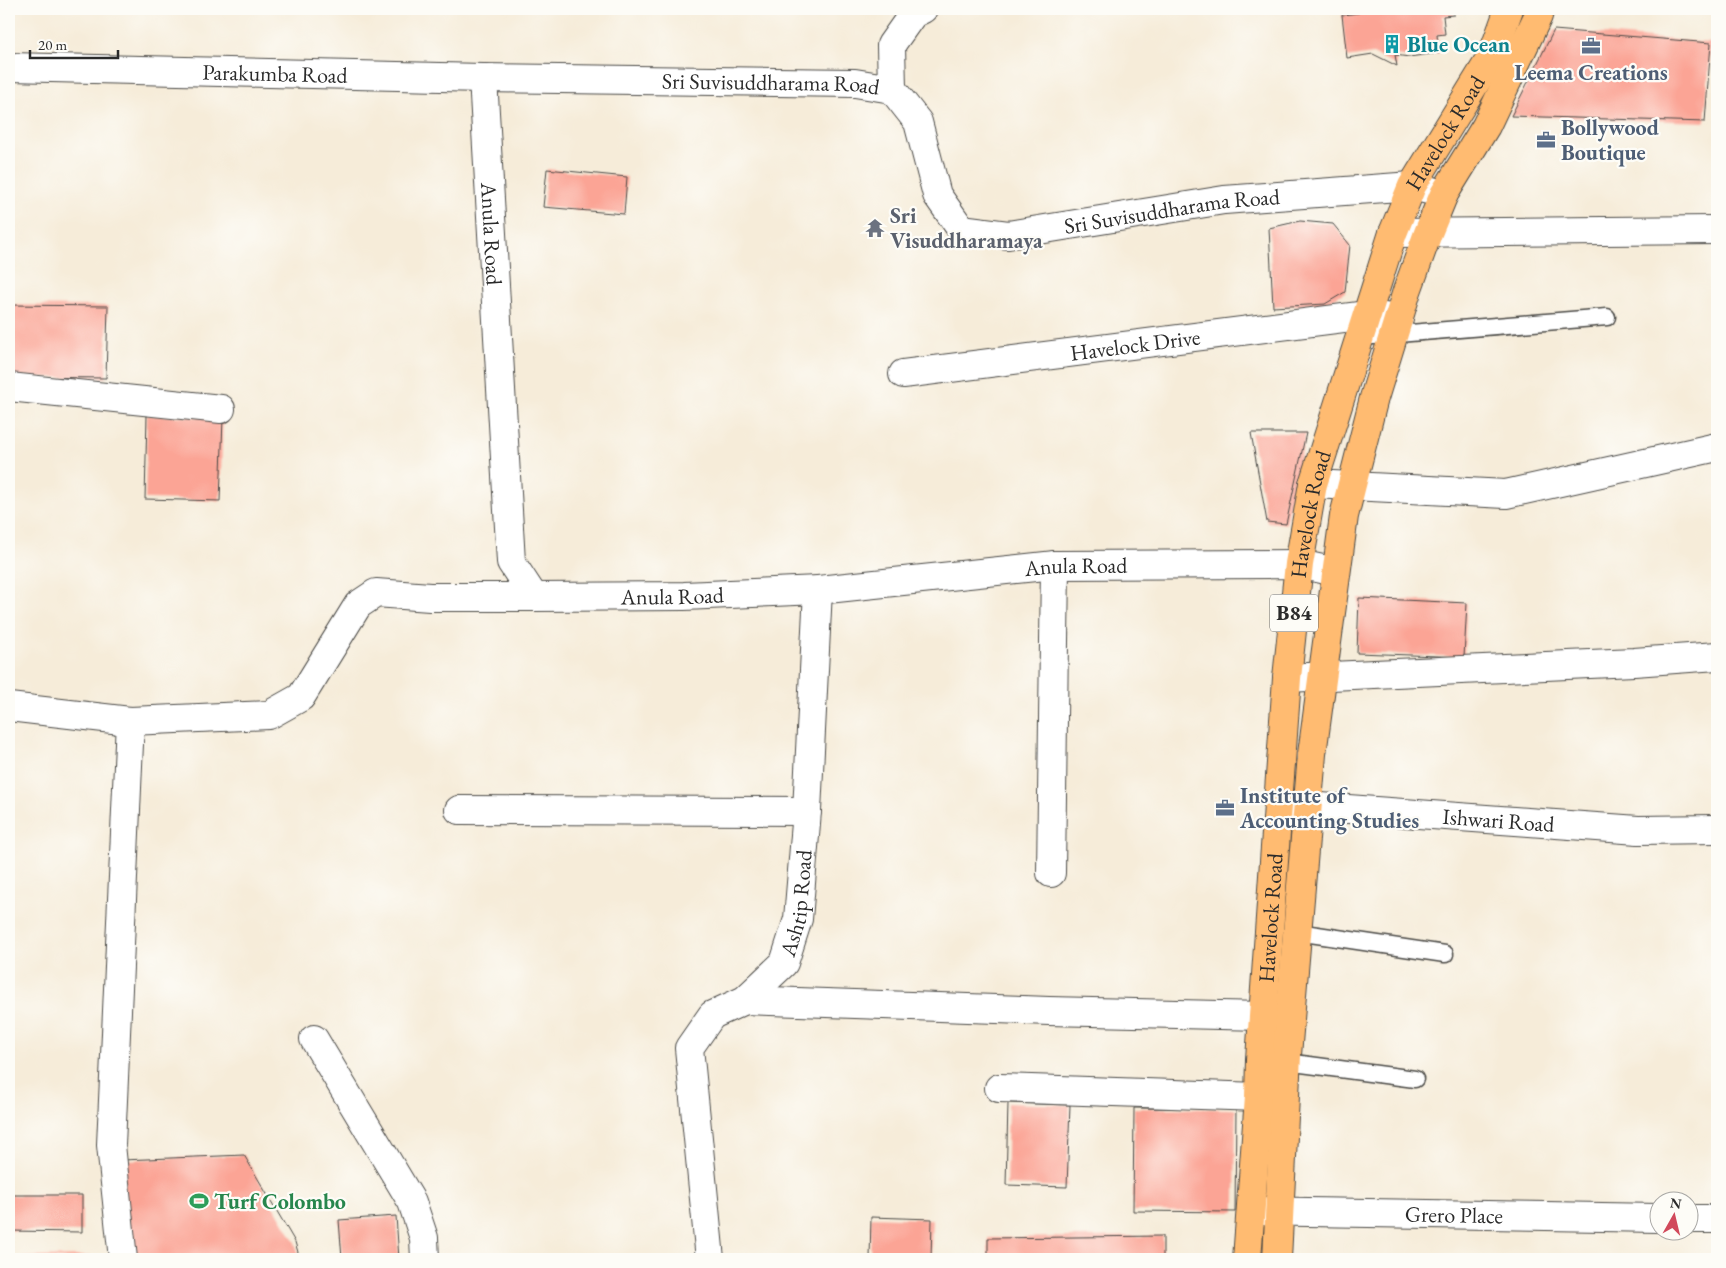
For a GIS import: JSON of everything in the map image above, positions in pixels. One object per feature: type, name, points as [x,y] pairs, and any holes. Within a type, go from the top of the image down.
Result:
[{"type":"main road","name":"Havelock Road","points":[[1248,1259],[1287,678],[1299,564],[1313,484],[1393,233],[1412,186],[1492,56],[1508,9]]},
{"type":"main road","name":"Havelock Road","points":[[1277,1259],[1286,1062],[1312,754],[1344,516],[1374,398],[1428,232],[1444,194],[1486,126],[1540,9]]},
{"type":"street","points":[[892,89],[891,45],[913,14],[923,9]]},
{"type":"street","name":"Parakumba Road","points":[[9,67],[483,78]]},
{"type":"street","name":"Sri Suvisuddharama Road","points":[[483,78],[855,83],[892,89],[918,122],[937,195],[961,229],[1008,236],[1224,200],[1412,186],[1444,194]]},
{"type":"street","name":"Anula Road","points":[[483,78],[511,562],[534,597],[684,596],[818,590],[1055,565],[1299,564],[1336,572]]},
{"type":"street","points":[[1393,233],[1717,230]]},
{"type":"street","points":[[1364,326],[1396,327]]},
{"type":"street","name":"Havelock Drive","points":[[903,374],[1364,326]]},
{"type":"street","points":[[9,387],[221,409]]},
{"type":"street","points":[[1313,484],[1506,494],[1717,447]]},
{"type":"street","points":[[1052,873],[1055,565]]},
{"type":"street","name":"Ashtip Road","points":[[710,1259],[689,1048],[712,1015],[745,1000],[784,963],[798,919],[807,811],[818,590]]},
{"type":"street","points":[[9,707],[130,721],[269,715],[301,698],[358,605],[376,593],[430,597],[534,597]]},
{"type":"street","points":[[1287,678],[1634,662],[1717,656]]},
{"type":"street","points":[[123,1259],[111,1145],[130,721]]},
{"type":"street","name":"Ishwari Road","points":[[1279,804],[1638,830],[1717,829]]},
{"type":"street","points":[[459,810],[807,811]]},
{"type":"street","points":[[745,1000],[1049,1011],[1263,1016]]},
{"type":"street","points":[[314,1039],[412,1202],[424,1238],[425,1259]]},
{"type":"street","points":[[999,1088],[1259,1097]]},
{"type":"street","name":"Grero Place","points":[[1250,1211],[1648,1218]]},
{"type":"street","points":[[1698,1219],[1717,1219]]},
{"type":"lane","points":[[1396,327],[1607,317]]},
{"type":"lane","points":[[1297,932],[1445,954]]},
{"type":"lane","points":[[1260,1059],[1415,1079]]},
{"type":"building","name":"Blue Ocean","points":[[1358,9],[1453,9],[1454,15],[1443,16],[1445,34],[1437,35],[1439,53],[1409,57],[1395,55],[1397,66],[1373,54],[1347,58],[1342,15],[1359,13]]},
{"type":"building","points":[[1554,30],[1711,43],[1705,122],[1511,116]]},
{"type":"building","points":[[547,169],[627,177],[624,214],[543,207]]},
{"type":"building","points":[[1300,221],[1333,224],[1350,245],[1345,292],[1325,304],[1273,307],[1269,228]]},
{"type":"building","points":[[9,305],[108,306],[106,378],[9,377]]},
{"type":"building","points":[[147,415],[223,418],[220,501],[145,499]]},
{"type":"building","points":[[1251,433],[1306,433],[1286,524],[1267,522]]},
{"type":"building","points":[[1359,598],[1467,603],[1464,657],[1357,653]]},
{"type":"building","points":[[1008,1103],[1070,1105],[1067,1187],[1006,1185]]},
{"type":"building","points":[[1134,1108],[1236,1109],[1235,1212],[1133,1211]]},
{"type":"building","name":"Turf Colombo","points":[[244,1155],[295,1242],[300,1259],[132,1259],[122,1160]]},
{"type":"building","points":[[9,1195],[82,1195],[82,1232],[9,1231]]},
{"type":"building","points":[[396,1216],[399,1259],[342,1259],[339,1220]]},
{"type":"building","points":[[871,1217],[932,1219],[931,1259],[870,1259]]},
{"type":"building","points":[[1163,1236],[1163,1259],[988,1259],[988,1238]]},
{"type":"building","points":[[90,1256],[90,1259],[23,1259],[23,1257]]},
{"type":"place","name":"Blue Ocean","points":[[1392,44]]},
{"type":"place","name":"Leema Creations","points":[[1591,46]]},
{"type":"place","name":"Bollywood Boutique","points":[[1546,140]]},
{"type":"place","name":"Sri Visuddharamaya","points":[[875,228]]},
{"type":"place","name":"Institute of Accounting Studies","points":[[1225,808]]},
{"type":"place","name":"Turf Colombo","points":[[199,1201]]}]
